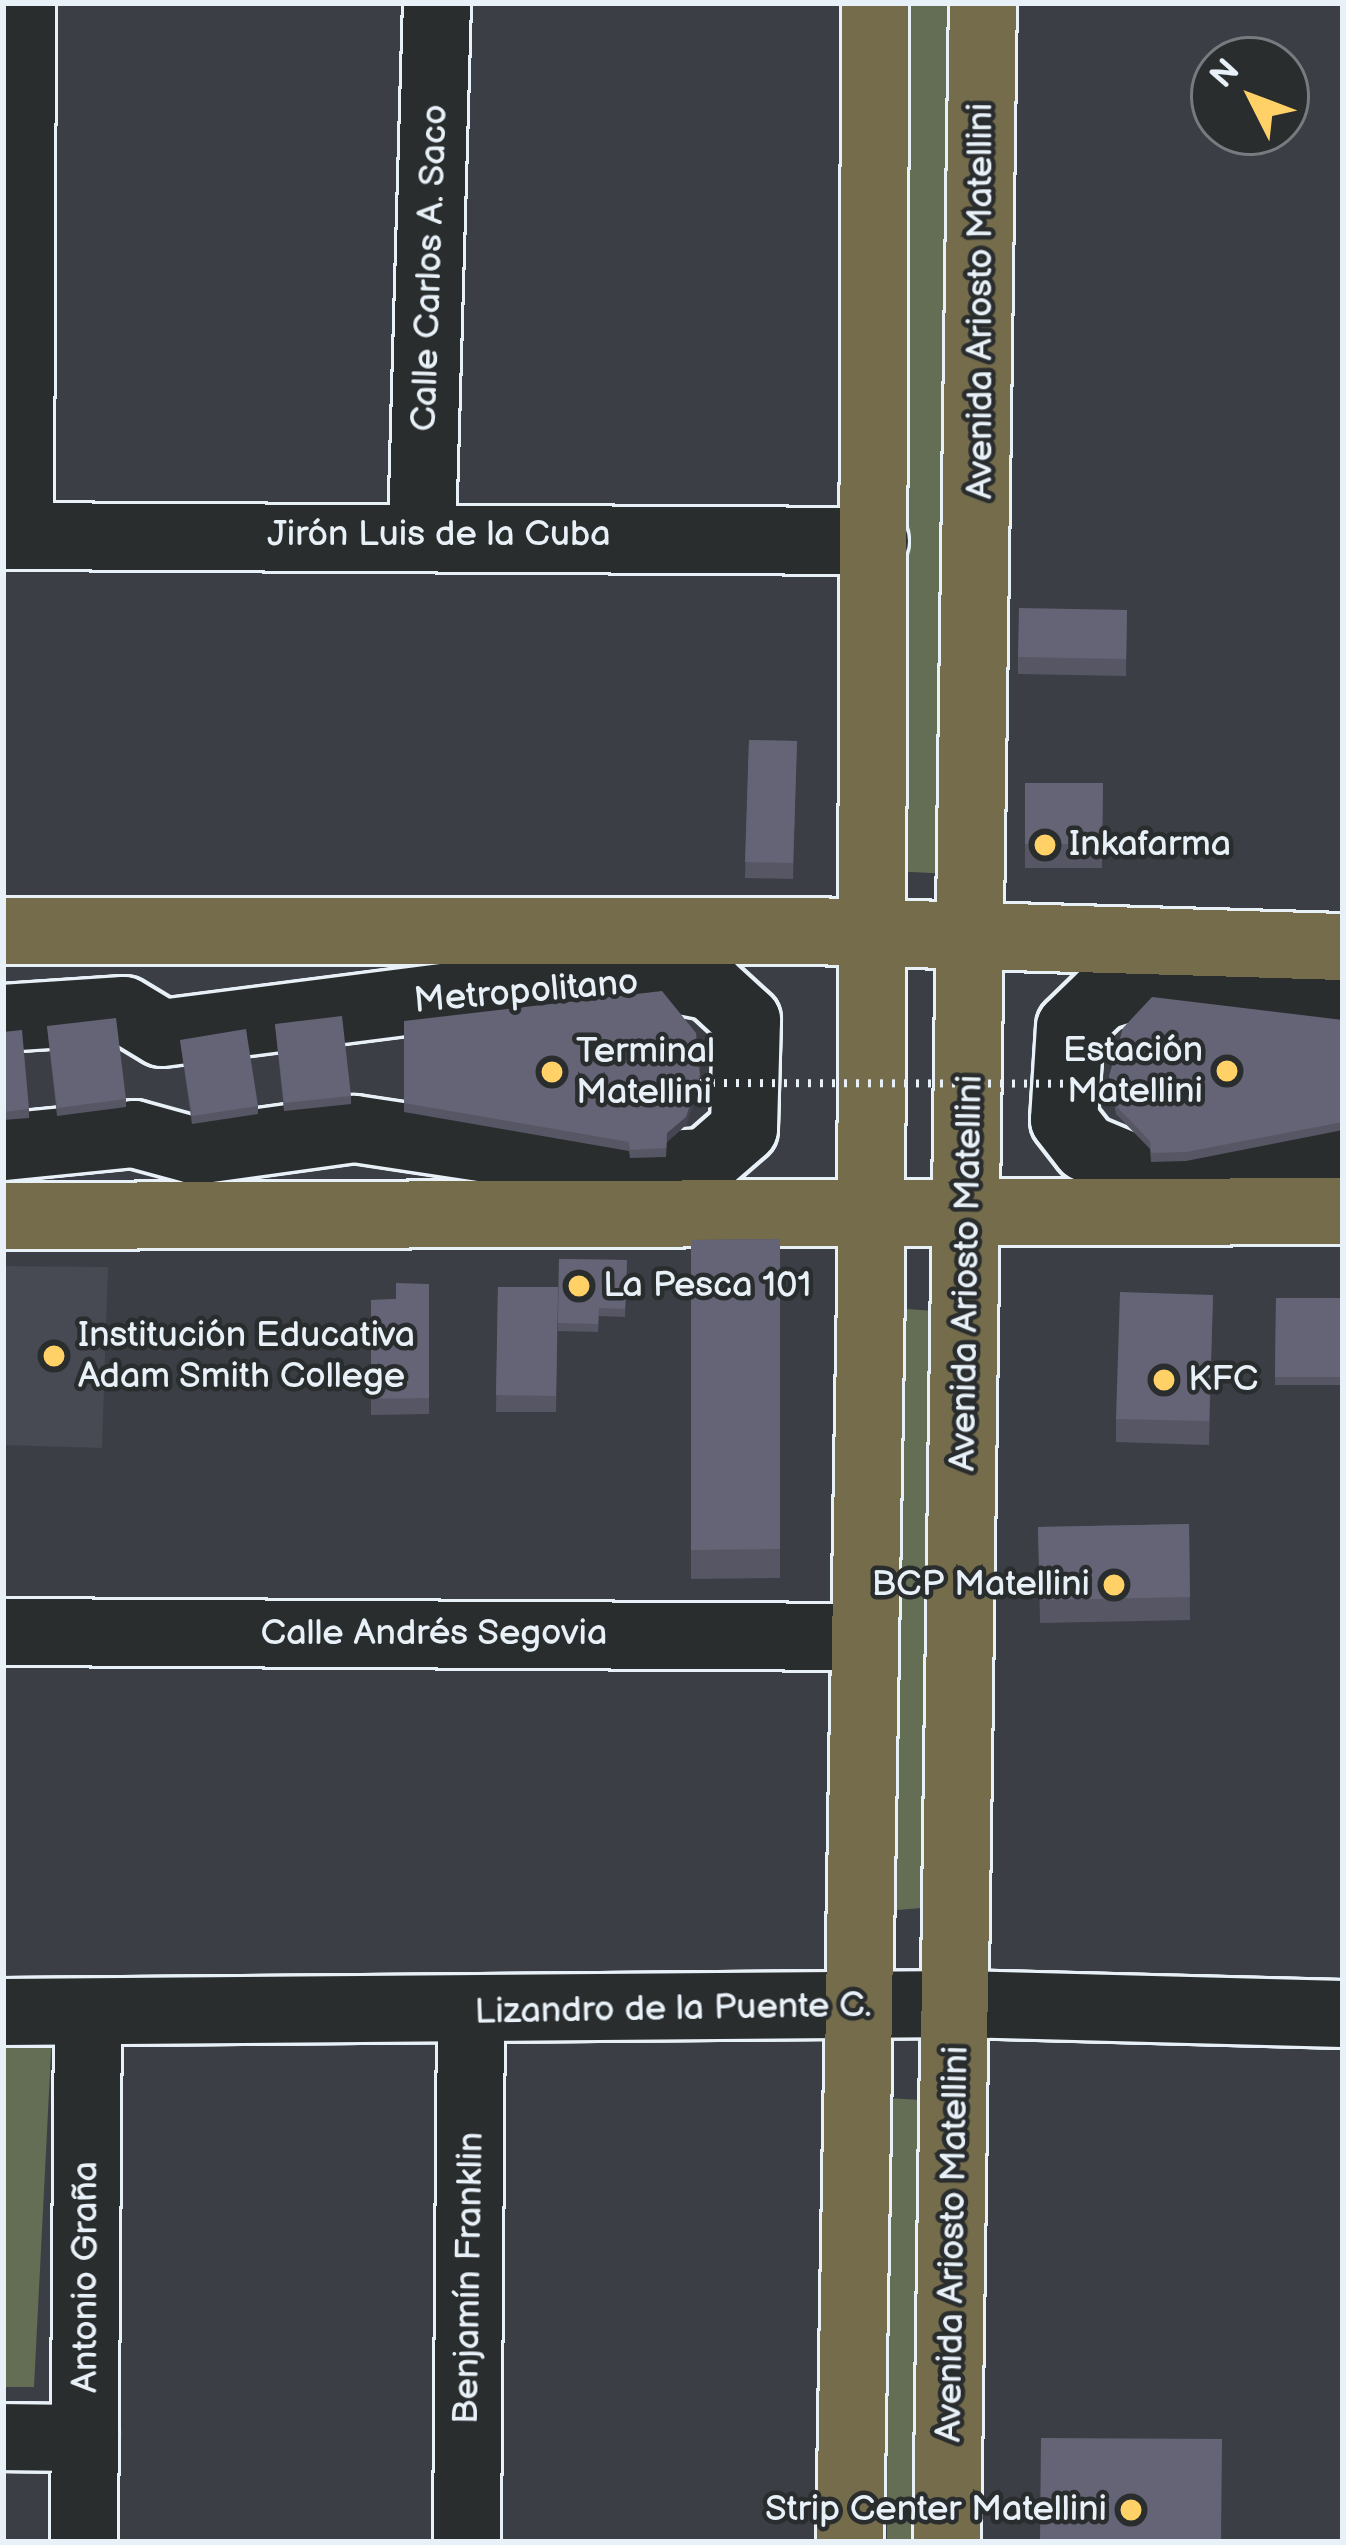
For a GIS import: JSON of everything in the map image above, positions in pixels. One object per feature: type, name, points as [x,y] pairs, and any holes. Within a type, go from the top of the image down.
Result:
[{"type":"main road","points":[[850,2542],[871,1214],[875,3]]},
{"type":"main road","name":"Avenida Ariosto Matellini","points":[[947,2542],[975,935],[983,3]]},
{"type":"main road","points":[[3,931],[872,932],[1343,947]]},
{"type":"main road","points":[[3,1216],[1343,1211]]},
{"type":"street","points":[[12,536],[22,3]]},
{"type":"street","name":"Calle Carlos A. Saco","points":[[422,532],[437,3]]},
{"type":"street","name":"Jirón Luis de la Cuba","points":[[12,536],[422,532],[875,541]]},
{"type":"street","name":"Metropolitano","points":[[3,1018],[124,1010],[163,1033],[568,981],[676,980],[726,996],[747,1020],[747,1040],[744,1130],[727,1153],[706,1162],[606,1167],[354,1130],[196,1151],[134,1134],[3,1148]]},
{"type":"street","points":[[1343,1003],[1240,987],[1142,984],[1101,997],[1070,1027],[1064,1120],[1086,1148],[1134,1168],[1343,1149]]},
{"type":"street","name":"Calle Andrés Segovia","points":[[3,1632],[864,1637]]},
{"type":"street","name":"Lizandro de la Puente C.","points":[[3,2012],[472,2013],[958,2004],[1343,2014]]},
{"type":"street","name":"Antonio Graña","points":[[84,2542],[88,2013]]},
{"type":"street","name":"Benjamín Franklin","points":[[467,2542],[472,2013]]},
{"type":"street","points":[[3,2437],[85,2438]]},
{"type":"path","points":[[700,1083],[1109,1084]]},
{"type":"shaded area","name":"Institución Educativa Adam Smith College","points":[[3,1266],[108,1267],[102,1448],[3,1445]]},
{"type":"green space","points":[[903,3],[953,3],[950,874],[892,871]]},
{"type":"green space","points":[[891,1308],[936,1311],[934,1907],[885,1911]]},
{"type":"green space","points":[[52,2033],[34,2387],[3,2387],[3,2034]]},
{"type":"green space","points":[[888,2098],[936,2101],[935,2542],[887,2542]]},
{"type":"building","points":[[1019,608],[1127,610],[1126,659],[1018,657]]},
{"type":"building","points":[[749,740],[797,741],[793,863],[745,862]]},
{"type":"building","points":[[1025,783],[1103,783],[1102,844],[1025,844]]},
{"type":"building","name":"Terminal Matellini","points":[[662,991],[696,1033],[700,1075],[686,1117],[667,1133],[666,1148],[630,1150],[629,1142],[404,1103],[404,1021]]},
{"type":"building","name":"Estación Matellini","points":[[1152,997],[1343,1020],[1343,1122],[1186,1152],[1151,1153],[1150,1141],[1116,1106],[1109,1076],[1123,1028]]},
{"type":"building","points":[[342,1016],[351,1096],[284,1103],[275,1024]]},
{"type":"building","points":[[116,1018],[126,1099],[57,1108],[47,1026]]},
{"type":"building","points":[[246,1029],[258,1106],[192,1116],[180,1040]]},
{"type":"building","points":[[22,1030],[29,1109],[3,1112],[3,1032]]},
{"type":"building","points":[[780,1239],[780,1549],[691,1550],[691,1240]]},
{"type":"building","points":[[559,1259],[627,1260],[625,1309],[599,1308],[598,1324],[558,1323]]},
{"type":"building","points":[[396,1283],[429,1284],[429,1398],[371,1399],[371,1300],[396,1299]]},
{"type":"building","points":[[498,1287],[558,1287],[556,1396],[496,1395]]},
{"type":"building","name":"KFC","points":[[1120,1292],[1213,1295],[1209,1421],[1116,1419]]},
{"type":"building","points":[[1276,1298],[1343,1298],[1343,1377],[1275,1377]]},
{"type":"building","name":"BCP Matellini","points":[[1189,1524],[1190,1597],[1040,1600],[1038,1527]]},
{"type":"building","name":"Strip Center Matellini","points":[[1041,2438],[1222,2439],[1221,2542],[1040,2542]]},
{"type":"place","name":"Inkafarma","points":[[1045,845]]},
{"type":"place","name":"Estación Matellini","points":[[1227,1071]]},
{"type":"place","name":"Terminal Matellini","points":[[552,1072]]},
{"type":"place","name":"La Pesca 101","points":[[579,1286]]},
{"type":"place","name":"Institución Educativa Adam Smith College","points":[[54,1356]]},
{"type":"place","name":"KFC","points":[[1164,1380]]},
{"type":"place","name":"BCP Matellini","points":[[1114,1585]]},
{"type":"place","name":"Strip Center Matellini","points":[[1131,2510]]}]
